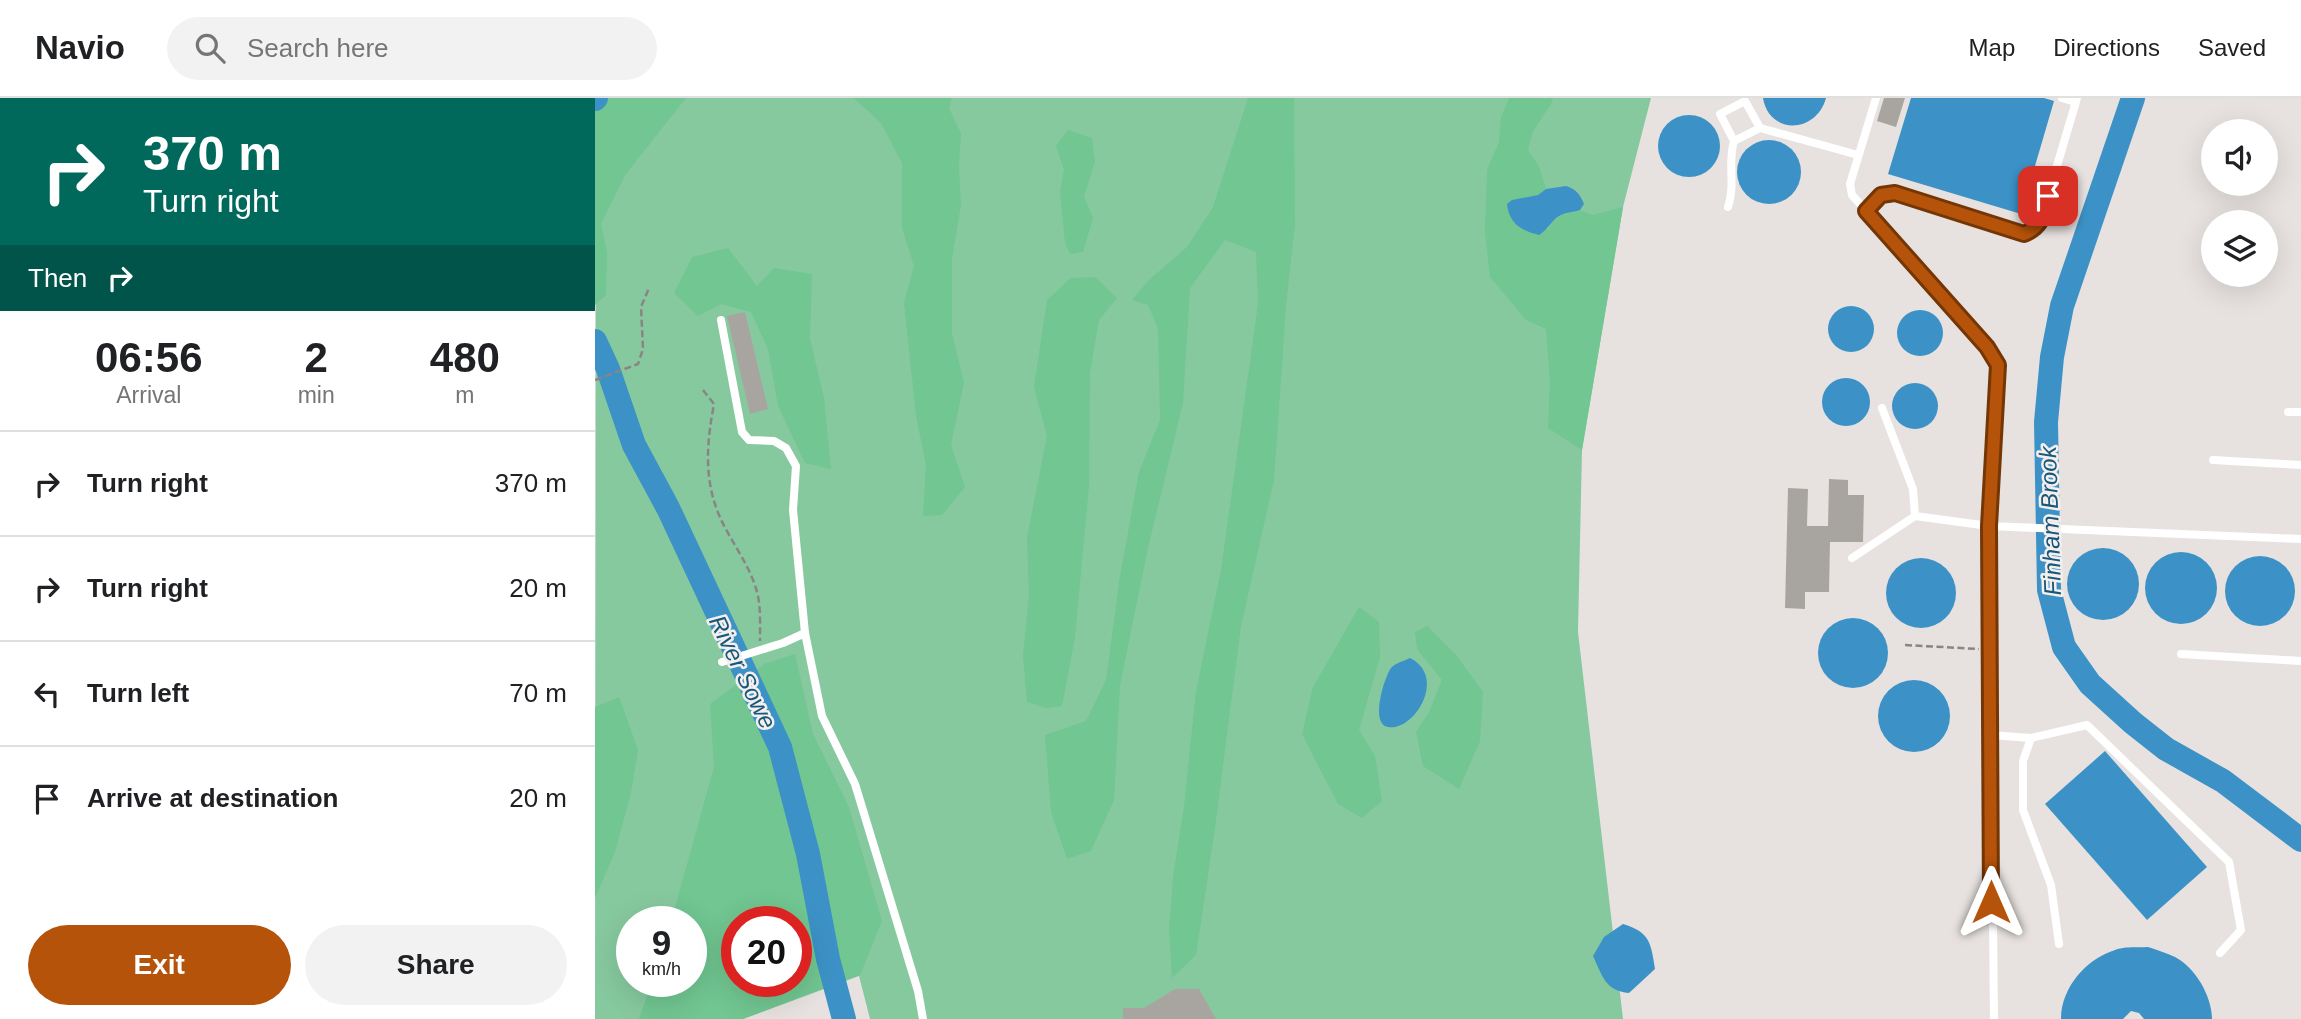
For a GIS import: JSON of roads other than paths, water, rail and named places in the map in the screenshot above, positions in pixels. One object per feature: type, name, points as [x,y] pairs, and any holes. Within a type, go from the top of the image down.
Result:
[{"type":"lane","points":[[1876,98],[1850,184],[1852,195],[1987,347],[1998,365],[1989,526],[1994,1019]]},
{"type":"lane","points":[[1866,211],[1881,195],[1895,193],[2024,234],[2035,230],[2042,219],[2076,100],[2061,98]]},
{"type":"lane","points":[[1728,207],[1733,192],[1729,167],[1734,141],[1720,114],[1745,100],[1760,128]]},
{"type":"lane","points":[[1734,141],[1760,128],[1858,155]]},
{"type":"lane","points":[[721,320],[742,432],[749,440],[774,441],[786,448],[796,466],[793,510],[804,633],[822,716],[855,784],[918,991],[923,1019]]},
{"type":"lane","points":[[1882,408],[1913,489],[1915,516]]},
{"type":"lane","points":[[2288,412],[2301,412]]},
{"type":"lane","points":[[2213,460],[2301,465]]},
{"type":"lane","points":[[1852,558],[1915,516],[1989,526],[2301,539]]},
{"type":"lane","points":[[722,662],[783,643],[804,633]]},
{"type":"lane","points":[[2181,654],[2301,661]]},
{"type":"lane","points":[[1990,735],[2031,738],[2087,725],[2229,862],[2241,930],[2220,953]]},
{"type":"lane","points":[[2031,738],[2023,761],[2023,810],[2051,885],[2059,944]]},
{"type":"water","points":[[1763,98],[1826,98],[1821,110],[1813,118],[1803,124],[1793,125],[1774,119]]},
{"type":"water","points":[[1911,98],[2044,98],[2054,101],[2021,214],[1888,174]]},
{"type":"water","points":[[1689,115],[1701,117],[1711,124],[1718,134],[1718,158],[1711,168],[1701,175],[1689,177],[1677,175],[1667,168],[1660,158],[1658,146],[1660,134],[1667,124],[1677,117]]},
{"type":"water","points":[[1769,140],[1781,142],[1792,149],[1799,160],[1799,184],[1792,195],[1781,202],[1769,204],[1757,202],[1746,195],[1739,184],[1737,172],[1739,160],[1746,149],[1757,142]]},
{"type":"water","points":[[1566,186],[1577,192],[1584,204],[1580,210],[1558,217],[1539,235],[1521,228],[1510,216],[1507,204],[1512,200],[1538,195],[1546,189]]},
{"type":"water","points":[[1851,306],[1867,313],[1874,329],[1867,345],[1851,352],[1835,345],[1828,329],[1835,313]]},
{"type":"water","points":[[1920,310],[1936,317],[1943,333],[1936,349],[1920,356],[1904,349],[1897,333],[1904,317]]},
{"type":"water","points":[[1846,378],[1863,385],[1870,402],[1863,419],[1846,426],[1829,419],[1822,402],[1829,385]]},
{"type":"water","points":[[1915,383],[1924,384],[1931,390],[1937,397],[1937,415],[1931,422],[1924,428],[1915,429],[1906,428],[1899,422],[1893,415],[1892,406],[1893,397],[1899,390],[1906,384]]},
{"type":"water","points":[[2103,548],[2123,554],[2133,564],[2139,584],[2133,604],[2123,614],[2103,620],[2083,614],[2073,604],[2067,584],[2073,564],[2083,554]]},
{"type":"water","points":[[2181,552],[2201,558],[2211,568],[2217,588],[2211,608],[2201,618],[2181,624],[2161,618],[2151,608],[2145,588],[2151,568],[2161,558]]},
{"type":"water","points":[[2267,556],[2280,562],[2289,571],[2293,577],[2293,605],[2285,616],[2274,624],[2253,626],[2235,616],[2227,605],[2225,584],[2235,566],[2246,558]]},
{"type":"water","points":[[1928,558],[1941,564],[1950,573],[1954,579],[1954,607],[1946,618],[1935,626],[1914,628],[1896,618],[1888,607],[1886,586],[1896,568],[1907,560]]},
{"type":"water","points":[[1853,618],[1872,624],[1882,634],[1888,653],[1882,672],[1872,682],[1853,688],[1834,682],[1824,672],[1818,653],[1824,634],[1834,624]]},
{"type":"water","points":[[1410,658],[1421,667],[1426,678],[1427,689],[1423,702],[1408,721],[1388,727],[1383,724],[1379,710],[1385,681],[1393,666]]},
{"type":"water","points":[[1914,680],[1934,686],[1944,696],[1950,716],[1944,736],[1934,746],[1914,752],[1894,746],[1884,736],[1878,716],[1884,696],[1894,686]]},
{"type":"water","points":[[2105,751],[2207,867],[2147,920],[2045,804]]},
{"type":"water","points":[[1623,924],[1639,931],[1648,940],[1655,969],[1629,993],[1609,985],[1593,956],[1604,937]]},
{"type":"water","points":[[2148,947],[2175,957],[2190,968],[2206,993],[2212,1019],[2144,1019],[2139,1013],[2131,1011],[2123,1019],[2061,1019],[2065,996],[2070,986],[2094,960],[2115,950]]},
{"type":"waterway","name":"Finham Brook","points":[[2133,98],[2062,306],[2052,357],[2046,422],[2049,590],[2064,647],[2090,684],[2166,749],[2223,781],[2301,840]]},
{"type":"waterway","name":"River Sowe","points":[[595,341],[608,369],[634,445],[668,508],[780,747],[808,854],[828,959],[844,1019]]}]
